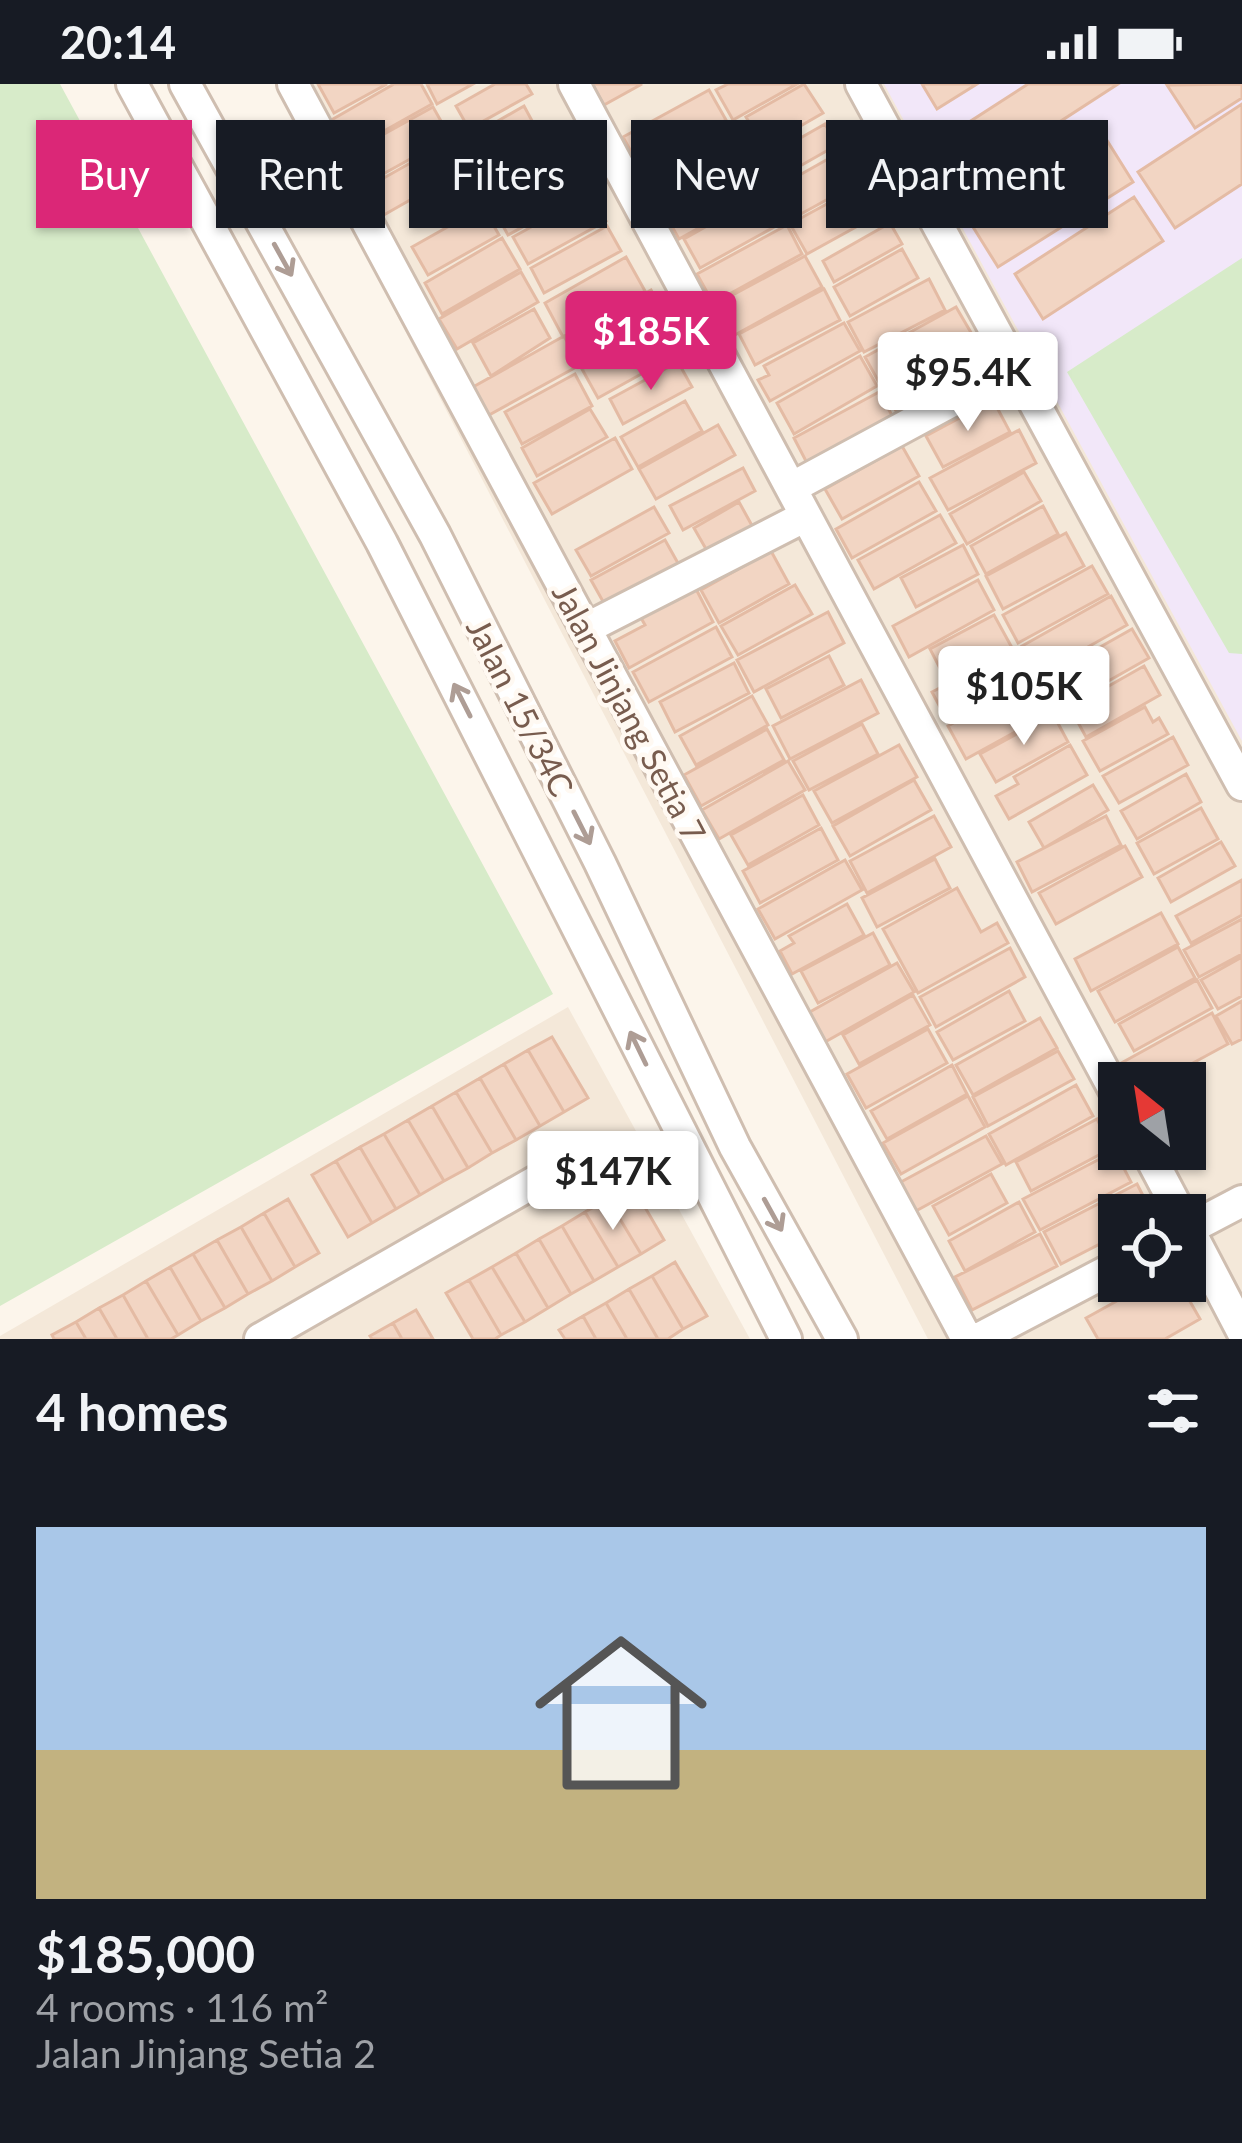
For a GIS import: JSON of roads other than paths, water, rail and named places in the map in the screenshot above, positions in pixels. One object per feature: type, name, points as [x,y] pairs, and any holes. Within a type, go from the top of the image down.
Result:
[{"type":"street","name":"Jalan 15/34C","points":[[185,84],[435,535],[600,863],[735,1147],[842,1339]]},
{"type":"street","name":"Jalan Jinjang Setia 7","points":[[293,84],[967,1339]]},
{"type":"street","points":[[574,84],[1099,1062]]},
{"type":"street","points":[[861,84],[1242,784]]},
{"type":"street","name":"Jalan 15/34C","points":[[132,85],[382,542],[786,1339]]},
{"type":"street","points":[[791,488],[1015,367]]},
{"type":"street","points":[[585,629],[806,516]]},
{"type":"street","points":[[260,1339],[580,1156]]},
{"type":"street","points":[[1206,1216],[1242,1202]]},
{"type":"street","points":[[1206,1263],[1242,1331]]},
{"type":"street","points":[[978,1339],[1098,1276]]}]
